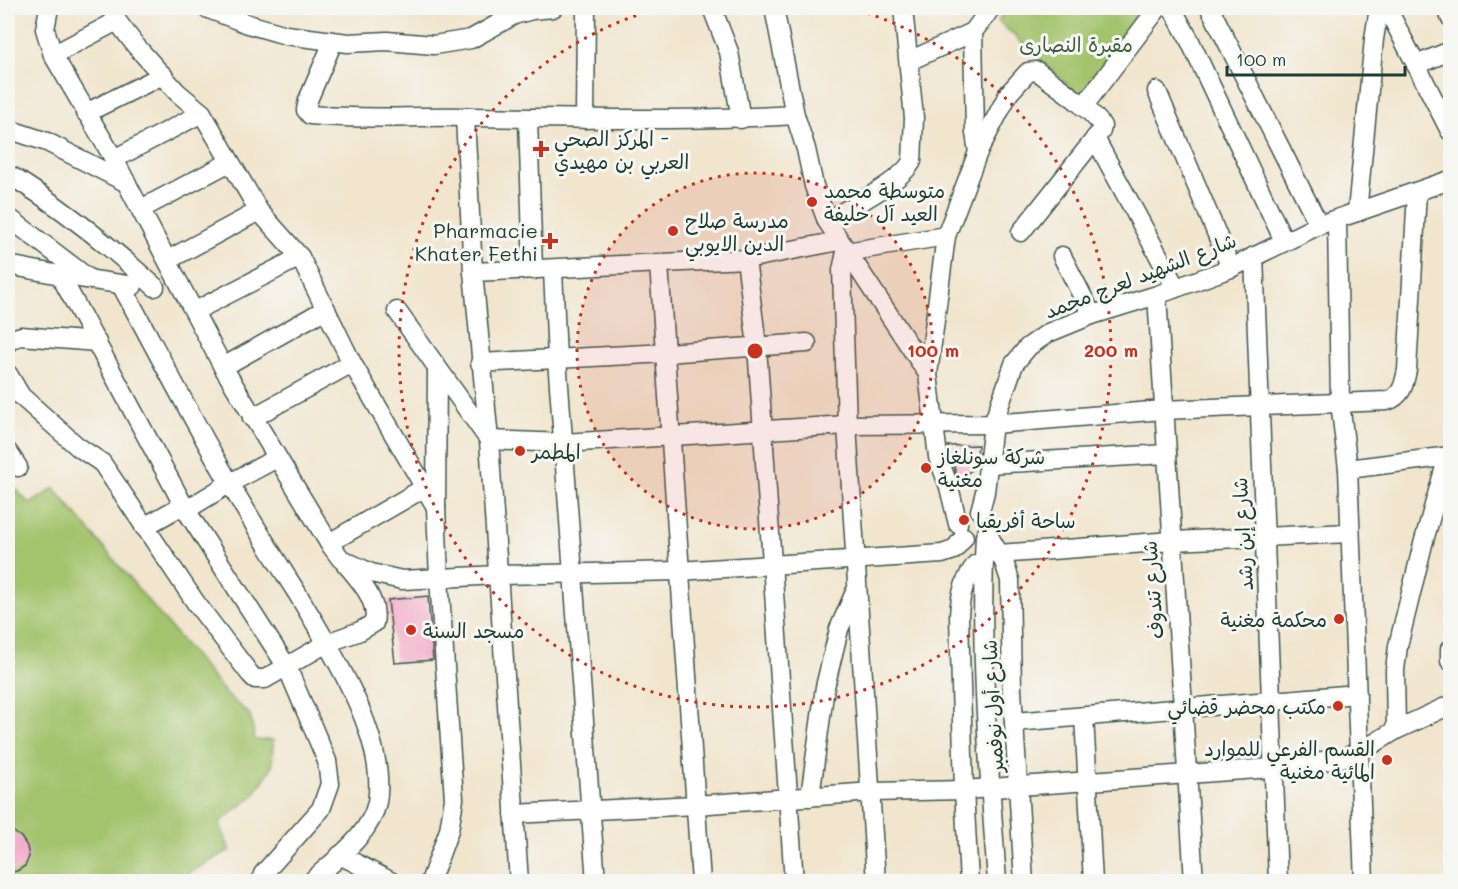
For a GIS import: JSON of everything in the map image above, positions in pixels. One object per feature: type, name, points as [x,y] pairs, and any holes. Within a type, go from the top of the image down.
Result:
[{"type":"street","points":[[8,374],[21,396],[77,446],[102,464],[196,603],[250,674],[260,680],[327,643],[370,627],[374,623],[376,613],[371,599],[329,543],[223,368],[114,159],[53,55],[45,29],[50,8]]},
{"type":"street","points":[[206,8],[276,32],[333,42],[387,41],[434,45],[471,39],[514,15],[553,8]]},
{"type":"street","points":[[585,119],[586,8]]},
{"type":"street","points":[[712,8],[729,52],[741,118]]},
{"type":"street","points":[[774,8],[795,115],[806,149],[814,186],[827,221],[928,374]]},
{"type":"street","points":[[827,221],[889,183],[909,167],[914,151],[914,118],[903,8]]},
{"type":"street","points":[[909,61],[973,32],[991,8]]},
{"type":"street","points":[[1083,106],[1158,8]]},
{"type":"street","points":[[1172,8],[1189,39],[1284,241]]},
{"type":"street","points":[[1210,8],[1319,225]]},
{"type":"street","points":[[1357,212],[1378,8]]},
{"type":"street","points":[[1387,8],[1450,131]]},
{"type":"street","points":[[1447,8],[1450,18]]},
{"type":"street","points":[[53,55],[114,14],[136,46],[177,92],[202,113],[259,211],[300,257],[352,363],[436,507]]},
{"type":"street","points":[[973,32],[978,152]]},
{"type":"street","points":[[333,42],[308,99],[307,113],[371,118],[528,119],[741,118],[795,115]]},
{"type":"street","points":[[1416,65],[1450,51]]},
{"type":"street","points":[[972,534],[949,488],[938,457],[928,374],[946,236],[978,152],[1009,93],[1028,72],[1037,71],[1083,106],[1102,126],[1022,232]]},
{"type":"street","points":[[86,114],[163,75]]},
{"type":"street","points":[[1157,91],[1231,268]]},
{"type":"street","points":[[114,159],[202,113]]},
{"type":"street","points":[[465,117],[473,273],[489,440],[519,882]]},
{"type":"street","points":[[528,119],[533,270]]},
{"type":"street","points":[[8,129],[46,142],[127,183]]},
{"type":"street","points":[[1095,138],[1176,288]]},
{"type":"street","points":[[141,209],[230,162]]},
{"type":"street","points":[[13,177],[48,199],[106,243],[155,287]]},
{"type":"street","name":"شارع الشهيد لعرج محمد","points":[[978,510],[989,464],[993,424],[1014,364],[1028,347],[1048,333],[1092,315],[1157,295],[1231,268],[1319,225],[1450,180]]},
{"type":"street","points":[[489,440],[564,443],[847,425],[993,424],[1163,410],[1387,401],[1400,393],[1404,384],[1417,192]]},
{"type":"street","points":[[168,260],[259,211]]},
{"type":"street","points":[[8,216],[89,279]]},
{"type":"street","points":[[1337,219],[1340,402],[1348,469],[1364,882]]},
{"type":"street","points":[[473,273],[746,259],[946,236]]},
{"type":"street","points":[[843,247],[847,425],[876,882]]},
{"type":"street","points":[[8,251],[28,269]]},
{"type":"street","points":[[1062,255],[1092,315]]},
{"type":"street","name":"شارع إبن رشد","points":[[1254,256],[1278,882]]},
{"type":"street","points":[[195,311],[300,257]]},
{"type":"street","points":[[746,259],[757,346],[794,882]]},
{"type":"street","points":[[659,264],[701,882]]},
{"type":"street","points":[[8,265],[121,285],[182,289]]},
{"type":"street","points":[[553,270],[572,574],[596,882]]},
{"type":"street","points":[[60,275],[184,508],[287,667],[327,761],[330,784],[321,809],[263,874],[261,882]]},
{"type":"street","points":[[121,285],[230,483],[343,670],[372,743],[377,768],[377,797],[370,819],[358,836],[318,880]]},
{"type":"street","name":"شارع تندوف","points":[[1157,295],[1194,882]]},
{"type":"street","points":[[223,368],[326,309]]},
{"type":"street","points":[[397,311],[489,440]]},
{"type":"street","points":[[8,343],[8,340],[21,336],[97,342]]},
{"type":"street","points":[[480,363],[807,343]]},
{"type":"street","points":[[252,417],[352,363]]},
{"type":"street","points":[[430,882],[449,830],[454,799],[438,578],[437,369]]},
{"type":"street","points":[[989,464],[1167,454]]},
{"type":"street","points":[[1348,469],[1449,456],[1423,544],[1398,646],[1395,670],[1396,730]]},
{"type":"street","points":[[144,527],[278,458]]},
{"type":"street","points":[[329,543],[424,488]]},
{"type":"street","points":[[341,559],[371,573],[402,580],[498,575],[679,571],[947,554],[989,520],[961,500],[949,488]]},
{"type":"street","points":[[972,534],[962,515],[978,510]]},
{"type":"street","points":[[999,554],[1350,533]]},
{"type":"street","name":"شارع أول نوفمبر","points":[[972,534],[999,554],[1010,580],[1014,722],[1024,882]]},
{"type":"street","name":"شارع أول نوفمبر","points":[[972,534],[976,564],[982,583]]},
{"type":"street","name":"شارع أول نوفمبر","points":[[972,534],[982,583],[991,788],[998,882]]},
{"type":"street","name":"شارع أول نوفمبر","points":[[969,882],[964,790],[960,602],[968,576],[976,564]]},
{"type":"street","points":[[810,797],[825,687],[839,629],[856,590]]},
{"type":"street","points":[[1450,649],[1450,661]]},
{"type":"street","points":[[1014,722],[1357,694]]},
{"type":"street","points":[[514,814],[696,805],[872,792],[964,790],[1272,768],[1338,759],[1360,752],[1396,730],[1450,705]]},
{"type":"street","points":[[1084,716],[1093,882]]},
{"type":"street","points":[[340,855],[392,882]]},
{"type":"green space","name":"مقبرة النصارى","points":[[1007,8],[1149,8],[1082,98],[998,21]]},
{"type":"green space","points":[[54,488],[227,695],[250,715],[255,740],[273,740],[272,767],[253,796],[219,823],[230,850],[175,881],[8,882],[8,491],[16,489],[30,504]]},
{"type":"building","points":[[978,445],[973,469],[962,477],[957,477],[948,446]]},
{"type":"building","name":"مسجد السنة","points":[[428,596],[433,660],[395,663],[388,600]]},
{"type":"building","points":[[8,828],[21,837],[27,846],[29,857],[25,866],[8,873]]},
{"type":"place","name":"المركز الصحي - العربي بن مهيدي","points":[[541,149]]},
{"type":"place","name":"متوسطة محمد العيد آل خليفة","points":[[812,202]]},
{"type":"place","name":"مدرسة صلاح الدين الايوبي","points":[[673,231]]},
{"type":"place","name":"Pharmacie Khater Fethi","points":[[550,241]]},
{"type":"place","name":"المطمر","points":[[520,451]]},
{"type":"place","name":"شركة سونلغاز مغنية","points":[[926,468]]},
{"type":"place","name":"ساحة أفريقيا","points":[[964,520]]},
{"type":"place","name":"محكمة مغنية","points":[[1339,619]]},
{"type":"place","name":"مسجد السنة","points":[[411,630]]},
{"type":"place","name":"مكتب محضر قضائي","points":[[1338,706]]},
{"type":"place","name":"القسم الفرعي للموارد المائية مغنية","points":[[1387,760]]}]
